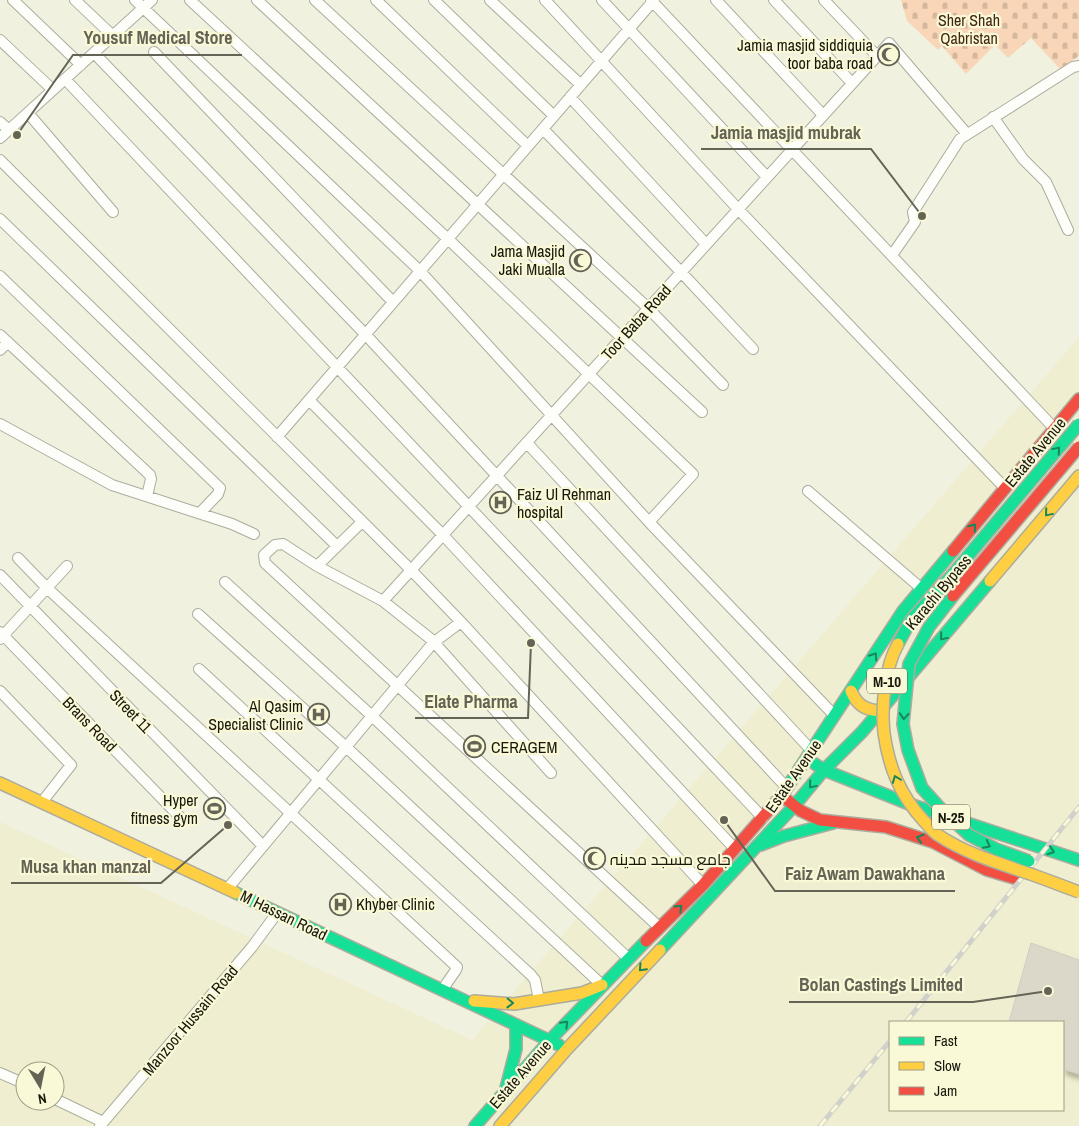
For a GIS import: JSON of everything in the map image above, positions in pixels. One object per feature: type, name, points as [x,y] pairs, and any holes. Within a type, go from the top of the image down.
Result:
[{"type":"main road","name":"Estate Avenue","points":[[475,1126],[549,1041],[659,927],[703,885],[785,792],[903,611],[1079,399]]},
{"type":"main road","name":"Karachi Bypass","points":[[1079,424],[952,575],[911,620],[892,655],[884,700],[883,720],[887,755],[901,791],[915,811],[936,834],[962,850],[1079,892]]},
{"type":"main road","name":"Karachi Bypass","points":[[1042,865],[996,849],[969,835],[941,810],[922,788],[908,750],[903,724],[905,697],[909,664],[929,627],[952,597],[1079,447]]},
{"type":"main road","name":"Estate Avenue","points":[[500,1126],[567,1049],[794,806],[824,770],[856,738],[1079,476]]},
{"type":"main road","points":[[851,691],[854,700],[861,707],[870,711],[880,711]]},
{"type":"main road","name":"N-25","points":[[810,755],[824,770],[909,804],[1079,860]]},
{"type":"main road","name":"M Hassan Road","points":[[0,783],[228,888],[277,913],[567,1049]]},
{"type":"main road","name":"N-25","points":[[785,792],[794,806],[812,817],[886,827],[933,842],[987,870],[1036,882],[1079,898]]},
{"type":"main road","points":[[755,847],[784,836],[839,822]]},
{"type":"main road","points":[[461,999],[514,1004],[582,993],[602,985]]},
{"type":"main road","points":[[505,1092],[516,1049],[516,1025]]},
{"type":"street","points":[[13,0],[81,65]]},
{"type":"street","points":[[76,0],[113,36]]},
{"type":"street","points":[[136,0],[420,271],[649,522],[834,715]]},
{"type":"street","points":[[0,138],[152,0]]},
{"type":"street","points":[[190,0],[448,239],[693,474],[649,522]]},
{"type":"street","points":[[257,0],[702,412]]},
{"type":"street","points":[[315,0],[648,308],[722,385]]},
{"type":"street","points":[[376,0],[528,146]]},
{"type":"street","points":[[434,0],[554,116]]},
{"type":"street","points":[[490,0],[581,85]]},
{"type":"street","points":[[545,0],[738,209],[1005,488]]},
{"type":"street","points":[[602,0],[767,177]]},
{"type":"street","points":[[716,0],[824,115]]},
{"type":"street","points":[[774,0],[852,83]]},
{"type":"street","points":[[824,0],[877,56]]},
{"type":"street","points":[[277,437],[652,1],[1054,428]]},
{"type":"street","points":[[0,40],[53,90]]},
{"type":"street","name":"Toor Baba Road","points":[[383,601],[889,43],[967,134]]},
{"type":"street","points":[[154,52],[394,302]]},
{"type":"street","points":[[94,53],[366,334],[785,792]]},
{"type":"street","points":[[892,255],[914,222],[913,212],[960,139],[1073,67],[1079,66]]},
{"type":"street","points":[[65,79],[763,818]]},
{"type":"street","points":[[570,97],[706,244]]},
{"type":"street","points":[[28,113],[113,212]]},
{"type":"street","points":[[993,117],[1023,159],[1046,182],[1068,230]]},
{"type":"street","points":[[0,122],[9,130]]},
{"type":"street","points":[[543,129],[754,349]]},
{"type":"street","points":[[0,160],[411,570],[703,885]]},
{"type":"street","points":[[0,219],[337,546]]},
{"type":"street","points":[[0,276],[220,488],[218,494],[200,513]]},
{"type":"street","points":[[0,350],[4,338],[150,475],[148,496]]},
{"type":"street","points":[[309,400],[443,535],[735,849]]},
{"type":"street","points":[[0,424],[112,485],[232,524],[254,534]]},
{"type":"street","points":[[526,443],[810,755]]},
{"type":"street","points":[[808,491],[922,589]]},
{"type":"street","points":[[317,566],[362,522]]},
{"type":"street","points":[[551,773],[434,643],[383,601],[317,566],[283,544],[275,545],[264,555],[265,563],[659,927]]},
{"type":"street","points":[[18,558],[47,588],[290,814],[457,966],[442,990]]},
{"type":"street","points":[[1,635],[67,566]]},
{"type":"street","name":"Street 11","points":[[0,575],[263,846]]},
{"type":"street","points":[[225,582],[372,716],[629,959]]},
{"type":"street","points":[[198,614],[346,747],[602,985]]},
{"type":"street","points":[[228,888],[434,643],[460,622]]},
{"type":"street","name":"Brans Road","points":[[1,635],[180,817]]},
{"type":"street","points":[[199,669],[530,975],[534,980],[539,1000]]},
{"type":"street","points":[[0,691],[71,765],[42,802]]},
{"type":"street","name":"Manzoor Hussain Road","points":[[101,1124],[252,947],[277,913]]},
{"type":"street","points":[[0,1072],[15,1079]]},
{"type":"street","points":[[65,1104],[101,1124]]},
{"type":"shaded area","points":[[1079,337],[1079,1126],[0,1126],[0,822],[472,1040]]},
{"type":"green space","name":"Sher Shah Qabristan","points":[[901,0],[1079,0],[1079,56],[1060,69],[1031,38],[1008,58],[995,45],[966,74],[942,46],[938,50],[907,21]]},
{"type":"building","points":[[1031,943],[1079,960],[1079,1074],[1064,1069],[1064,1021],[1009,1021]]},
{"type":"railway","points":[[907,1021],[1079,807]]},
{"type":"railway","points":[[820,1126],[889,1042]]},
{"type":"traffic: fast","points":[[898,644],[911,620],[952,575],[1079,424]]},
{"type":"traffic: fast","points":[[788,786],[903,611],[953,551]]},
{"type":"traffic: fast","points":[[660,950],[794,806],[824,770],[862,732],[990,581]]},
{"type":"traffic: fast","points":[[953,596],[929,627],[909,664],[903,724],[908,750],[922,788],[969,835],[996,849],[1029,861]]},
{"type":"traffic: fast","points":[[815,764],[824,770],[909,804],[1079,860]]},
{"type":"traffic: fast","points":[[761,845],[784,836],[833,823]]},
{"type":"traffic: fast","points":[[236,893],[559,1045]]},
{"type":"traffic: fast","points":[[475,1126],[549,1041],[646,941]]},
{"type":"traffic: fast","points":[[505,1092],[516,1049],[516,1025]]},
{"type":"traffic: slow","points":[[990,581],[1079,476]]},
{"type":"traffic: slow","points":[[898,644],[890,664],[885,687],[884,733],[889,758],[897,780],[908,801],[931,829],[949,842],[986,859],[1079,892]]},
{"type":"traffic: slow","points":[[851,691],[862,706],[880,711]]},
{"type":"traffic: slow","points":[[0,783],[236,893]]},
{"type":"traffic: slow","points":[[500,1126],[567,1049],[660,950]]},
{"type":"traffic: slow","points":[[474,1001],[514,1004],[582,993],[602,985]]},
{"type":"traffic: jam","points":[[953,551],[1079,399]]},
{"type":"traffic: jam","points":[[953,596],[1079,447]]},
{"type":"traffic: jam","points":[[646,941],[703,885],[788,786]]},
{"type":"traffic: jam","points":[[786,799],[801,811],[820,820],[886,827],[933,842],[987,870],[1014,878]]},
{"type":"place","name":"Jamia masjid siddiquia toor baba road","points":[[889,54]]},
{"type":"place","name":"Yousuf Medical Store","points":[[17,135]]},
{"type":"place","name":"Jamia masjid mubrak","points":[[922,216]]},
{"type":"place","name":"Jama Masjid Jaki Mualla","points":[[581,260]]},
{"type":"place","name":"Faiz Ul Rehman hospital","points":[[501,503]]},
{"type":"place","name":"Elate Pharma","points":[[531,643]]},
{"type":"place","name":"Al Qasim Specialist Clinic","points":[[319,715]]},
{"type":"place","name":"CERAGEM","points":[[475,747]]},
{"type":"place","name":"Hyper fitness gym","points":[[214,809]]},
{"type":"place","name":"Faiz Awam Dawakhana","points":[[724,820]]},
{"type":"place","name":"Musa khan manzal","points":[[228,825]]},
{"type":"place","name":"جامع مسجد مدینہ","points":[[594,859]]},
{"type":"place","name":"Khyber Clinic","points":[[340,904]]},
{"type":"place","name":"Bolan Castings Limited","points":[[1048,991]]}]
